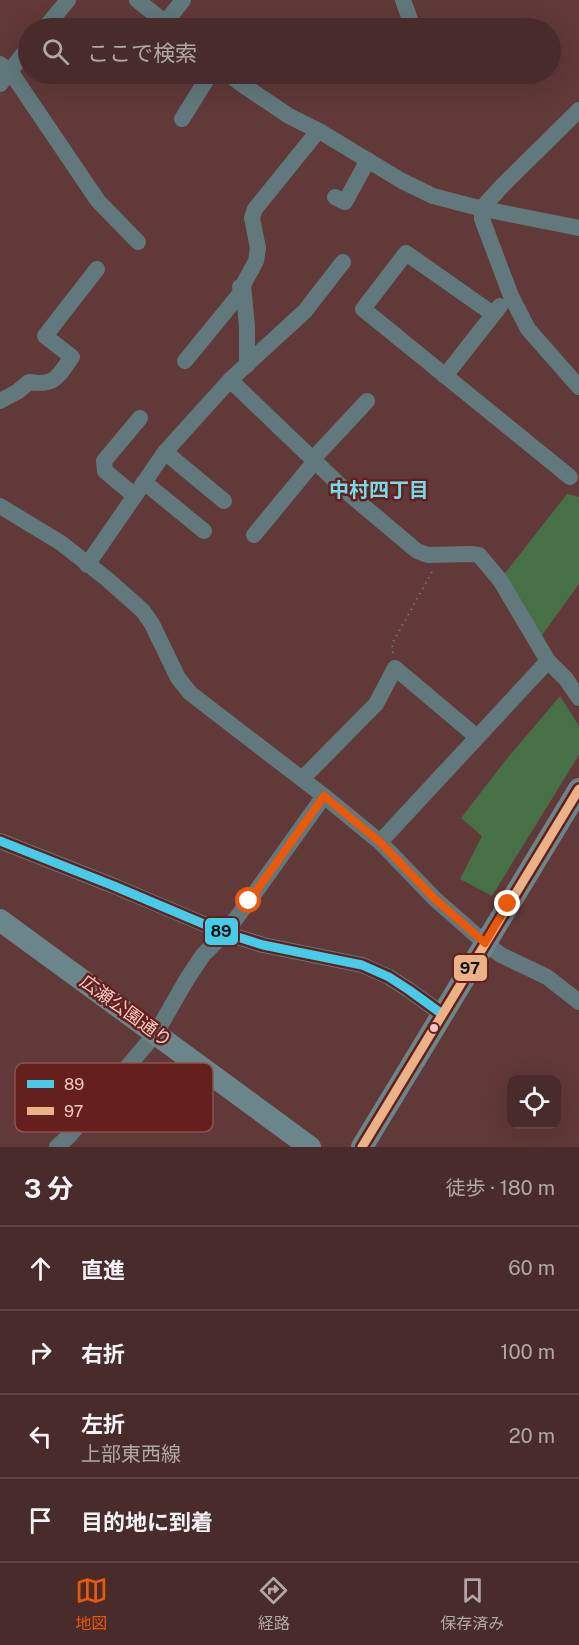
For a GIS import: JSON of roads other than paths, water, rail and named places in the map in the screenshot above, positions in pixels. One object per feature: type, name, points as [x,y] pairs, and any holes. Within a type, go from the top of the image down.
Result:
[{"type":"street","points":[[53,18],[68,0]]},
{"type":"street","points":[[137,0],[159,18]]},
{"type":"street","points":[[173,18],[183,0]]},
{"type":"street","points":[[403,0],[409,18]]},
{"type":"street","points":[[18,58],[3,73],[98,201],[138,242]]},
{"type":"street","points":[[182,119],[204,84]]},
{"type":"street","points":[[242,84],[289,116],[402,181],[433,196],[579,228]]},
{"type":"street","points":[[579,110],[482,208],[482,219],[511,296],[528,329],[579,387]]},
{"type":"street","points":[[185,361],[238,285],[243,285],[256,261],[258,248],[252,218],[255,209],[318,131]]},
{"type":"street","points":[[335,197],[345,202],[368,160]]},
{"type":"street","points":[[493,314],[406,253],[363,309],[570,477]]},
{"type":"street","points":[[87,565],[165,452],[230,380],[305,311],[343,262]]},
{"type":"street","points":[[0,401],[29,382],[44,384],[51,381],[72,357],[45,336],[97,269]]},
{"type":"street","points":[[238,285],[247,326],[247,365]]},
{"type":"street","points":[[445,376],[493,314],[511,296]]},
{"type":"street","points":[[230,380],[348,493],[417,551],[428,555],[479,555],[500,580],[548,661],[566,679],[579,698]]},
{"type":"street","points":[[254,535],[311,457],[364,398]]},
{"type":"street","points":[[135,496],[105,471],[104,462],[140,418]]},
{"type":"street","points":[[165,452],[224,501]]},
{"type":"street","points":[[144,482],[204,531]]},
{"type":"street","points":[[0,506],[61,543],[143,611],[152,624],[178,678],[190,693],[380,842],[435,899],[485,943],[501,955],[547,977],[579,1002]]},
{"type":"street","points":[[380,842],[548,661]]},
{"type":"street","points":[[302,779],[376,704],[395,668],[477,737]]},
{"type":"street","points":[[362,1147],[579,789]]},
{"type":"street","points":[[131,1063],[156,1033],[203,955],[225,933],[324,796]]},
{"type":"street","points":[[0,841],[225,933],[263,945],[362,965],[389,977],[442,1014]]},
{"type":"street","name":"広瀬公園通り","points":[[0,920],[197,1063]]},
{"type":"street","name":"広瀬公園通り","points":[[213,1075],[310,1147]]},
{"type":"street","points":[[57,1147],[72,1132]]},
{"type":"district","name":"中村四丁目","points":[[379,490]]}]
